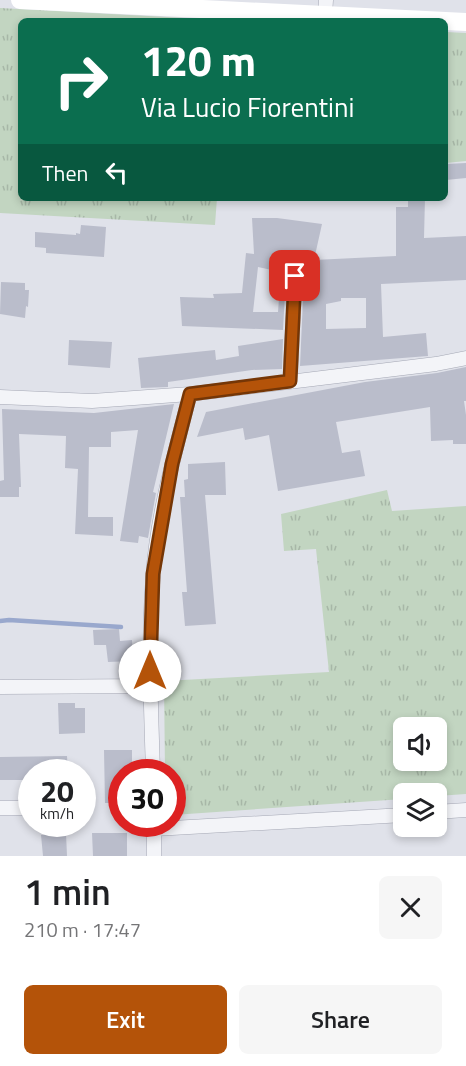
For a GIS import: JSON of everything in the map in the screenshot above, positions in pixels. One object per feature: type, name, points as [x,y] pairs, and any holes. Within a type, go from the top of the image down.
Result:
[{"type":"street","points":[[20,0],[325,7],[428,18]]},
{"type":"street","points":[[448,20],[466,22]]},
{"type":"street","points":[[290,381],[295,276]]},
{"type":"street","points":[[0,397],[93,401],[190,394],[436,364],[466,358]]},
{"type":"street","points":[[153,759],[151,686],[153,574],[172,464],[190,394]]},
{"type":"street","points":[[0,687],[151,686]]},
{"type":"street","points":[[0,808],[18,808]]},
{"type":"street","points":[[447,811],[466,810]]},
{"type":"street","points":[[186,825],[393,815]]},
{"type":"street","points":[[154,837],[154,856]]},
{"type":"green space","points":[[0,8],[185,18],[18,18],[18,201],[217,201],[215,225],[0,213]]},
{"type":"green space","points":[[448,32],[466,33],[466,161],[448,163]]},
{"type":"green space","points":[[387,490],[392,511],[466,506],[466,794],[447,795],[447,783],[393,783],[393,800],[186,814],[186,759],[165,759],[164,681],[329,672],[316,549],[284,551],[281,514]]},
{"type":"building","points":[[466,163],[466,178],[448,180],[448,164]]},
{"type":"building","points":[[408,201],[425,201],[424,238],[466,236],[466,280],[381,284],[383,337],[426,333],[428,356],[300,366],[304,276],[303,271],[296,267],[290,268],[286,275],[283,330],[182,326],[180,297],[214,298],[213,294],[242,293],[246,253],[254,254],[252,218],[277,218],[322,224],[314,260],[396,256],[396,207],[408,207]],"holes":[[[258,267],[281,272],[278,312],[253,312]],[[341,298],[366,298],[366,328],[326,329],[326,304],[341,301]]]},
{"type":"building","points":[[81,225],[106,227],[104,257],[46,253],[46,248],[35,247],[35,232],[76,235],[76,233],[80,234]]},
{"type":"building","points":[[1,282],[25,283],[25,290],[29,290],[25,318],[0,314]]},
{"type":"building","points":[[283,339],[282,369],[252,370],[168,382],[168,387],[141,388],[138,358],[215,350],[216,360],[239,356],[238,346]]},
{"type":"building","points":[[69,340],[112,342],[110,368],[68,365]]},
{"type":"building","points":[[466,367],[466,401],[464,401],[466,444],[453,444],[453,440],[431,441],[430,407],[336,422],[342,453],[360,450],[365,476],[278,491],[269,435],[245,440],[243,428],[197,437],[206,412],[365,382]]},
{"type":"building","points":[[174,404],[153,492],[156,493],[148,538],[139,536],[138,543],[120,541],[138,430],[111,432],[111,447],[89,447],[88,517],[113,517],[113,536],[75,534],[78,469],[65,468],[66,436],[19,434],[21,487],[19,487],[19,497],[0,497],[0,481],[4,480],[2,409],[94,413]]},
{"type":"building","points":[[225,462],[226,495],[205,495],[216,624],[185,626],[182,592],[187,592],[180,497],[185,497],[184,480],[188,479],[188,464]]},
{"type":"building","points":[[119,629],[120,641],[132,640],[133,661],[108,662],[106,645],[94,645],[93,630]]},
{"type":"building","points":[[58,703],[75,703],[75,708],[85,708],[85,733],[59,734]]},
{"type":"building","points":[[104,750],[132,750],[132,759],[108,759],[108,803],[105,803]]},
{"type":"building","points":[[67,756],[67,759],[18,759],[18,780],[0,780],[0,757]]},
{"type":"building","points":[[96,833],[108,833],[108,837],[127,837],[127,856],[93,856],[92,837],[96,837]]},
{"type":"building","points":[[41,837],[66,837],[67,856],[43,856]]},
{"type":"waterway","points":[[0,621],[121,627]]},
{"type":"route","points":[[150,671],[153,574],[172,464],[190,394],[290,381],[295,276]]}]
